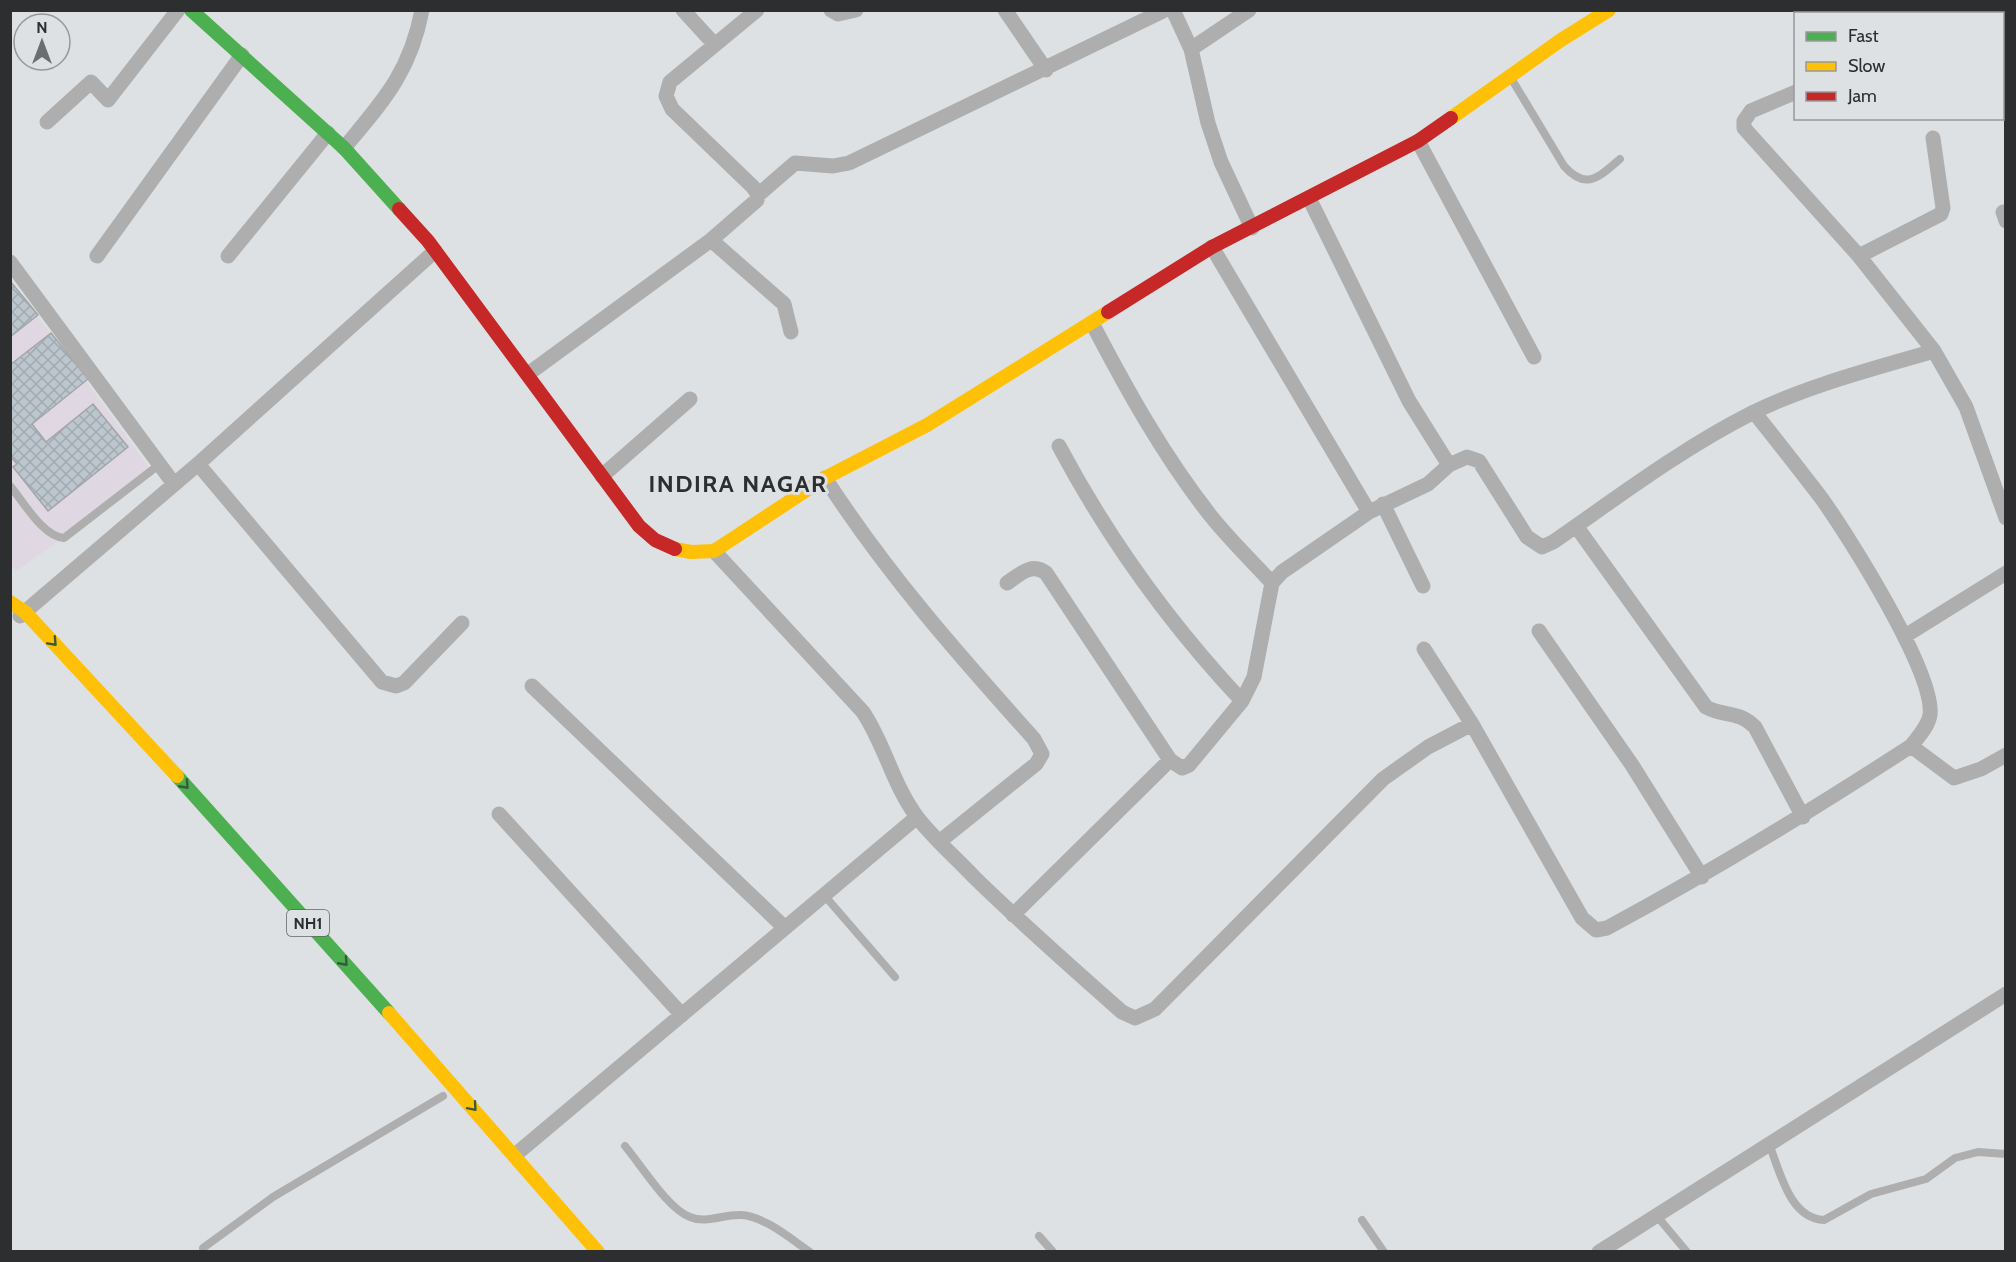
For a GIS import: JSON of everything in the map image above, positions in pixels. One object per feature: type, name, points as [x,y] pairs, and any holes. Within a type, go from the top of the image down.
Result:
[{"type":"main road","points":[[191,10],[344,148],[435,251],[639,526],[655,540],[671,548],[691,552],[714,551],[825,478],[927,425],[1212,247],[1418,141],[1609,10]]},
{"type":"main road","name":"NH1","points":[[10,602],[17,614],[103,717]]},
{"type":"main road","name":"NH1","points":[[17,614],[154,750],[598,1251]]},
{"type":"main road","points":[[439,1092],[564,1235]]},
{"type":"street","points":[[47,122],[91,82],[108,100],[178,10]]},
{"type":"street","points":[[344,148],[398,80],[412,54],[422,10]]},
{"type":"street","points":[[683,10],[715,45]]},
{"type":"street","points":[[757,10],[670,82],[666,89],[667,103],[758,195]]},
{"type":"street","points":[[831,10],[838,14],[856,10]]},
{"type":"street","points":[[1005,10],[1046,70]]},
{"type":"street","points":[[528,374],[711,240],[754,205],[758,195],[795,164],[833,166],[849,163],[1046,70],[1165,10]]},
{"type":"street","points":[[1173,10],[1191,49],[1208,123],[1221,162],[1252,228]]},
{"type":"street","points":[[1191,49],[1249,10]]},
{"type":"street","points":[[97,256],[242,55]]},
{"type":"street","points":[[1794,93],[1746,115],[1744,128],[1859,256],[1934,351],[1966,407],[2006,518]]},
{"type":"street","points":[[228,256],[328,133]]},
{"type":"street","points":[[1859,256],[1941,214],[1933,138]]},
{"type":"street","points":[[1418,141],[1534,357]]},
{"type":"street","points":[[1309,198],[1409,401],[1449,465]]},
{"type":"street","points":[[711,240],[784,304],[791,332]]},
{"type":"street","points":[[1212,247],[1369,512]]},
{"type":"street","points":[[17,614],[198,464],[435,251]]},
{"type":"street","points":[[10,262],[174,484]]},
{"type":"street","points":[[1092,323],[1137,409],[1170,461],[1211,516],[1272,583]]},
{"type":"street","points":[[1007,583],[1033,567],[1040,568],[1046,573],[1170,760],[1186,768],[1242,700],[1254,677],[1260,657],[1268,595],[1272,583],[1282,572],[1369,512],[1428,484],[1449,465],[1467,457],[1479,461],[1533,543],[1542,546],[1576,526],[1696,443],[1754,412],[1810,389],[1934,351]]},
{"type":"street","points":[[602,476],[690,399]]},
{"type":"street","points":[[1424,649],[1472,724],[1582,918],[1596,930],[1607,928],[1702,877],[1803,817],[1911,746],[1924,730],[1930,715],[1924,679],[1905,636],[1823,501],[1754,412]]},
{"type":"street","points":[[1059,446],[1102,523],[1127,562],[1182,634],[1242,700]]},
{"type":"street","points":[[198,464],[382,682],[396,686],[404,683],[462,623]]},
{"type":"street","points":[[825,478],[865,540],[899,583],[1034,739],[1042,754],[1036,764],[939,842]]},
{"type":"street","points":[[1383,504],[1422,586]]},
{"type":"street","points":[[1576,526],[1706,706],[1714,711],[1746,718],[1755,727],[1803,817]]},
{"type":"street","points":[[714,551],[863,712],[877,733],[901,791],[917,817],[939,842],[1013,915],[1122,1012],[1136,1018],[1145,1016],[1155,1009],[1383,779],[1428,747],[1472,724]]},
{"type":"street","points":[[1905,636],[2006,573]]},
{"type":"street","points":[[1539,631],[1632,765],[1702,877]]},
{"type":"street","points":[[532,686],[785,928]]},
{"type":"street","points":[[1911,746],[1954,778],[1981,769],[2006,755]]},
{"type":"street","points":[[1013,915],[1170,760]]},
{"type":"street","points":[[499,814],[682,1015]]},
{"type":"street","points":[[515,1155],[917,817]]},
{"type":"street","points":[[1599,1251],[2006,994]]},
{"type":"lane","points":[[1510,77],[1573,177],[1585,181],[1598,177],[1620,159]]},
{"type":"lane","points":[[10,486],[47,530],[57,537],[64,538],[159,464]]},
{"type":"lane","points":[[824,895],[894,977]]},
{"type":"lane","points":[[203,1251],[273,1197],[439,1092]]},
{"type":"lane","points":[[1769,1144],[1792,1199],[1806,1216],[1824,1220],[1871,1194],[1926,1179],[1955,1158],[1978,1152],[2006,1154]]},
{"type":"lane","points":[[625,1146],[670,1200],[691,1218],[703,1220],[741,1215],[757,1219],[810,1251]]},
{"type":"lane","points":[[1656,1215],[1687,1251]]},
{"type":"lane","points":[[1362,1220],[1384,1251]]},
{"type":"lane","points":[[1039,1236],[1053,1251]]},
{"type":"shaded area","points":[[10,285],[51,333],[154,474],[16,571],[10,565]]},
{"type":"building","points":[[10,281],[38,315],[10,337]]},
{"type":"building","points":[[51,333],[88,379],[32,424],[46,442],[93,404],[128,447],[48,511],[13,467],[17,464],[10,456],[10,365]]},
{"type":"traffic: fast","points":[[191,10],[344,148],[399,209]]},
{"type":"traffic: fast","points":[[177,776],[389,1013]]},
{"type":"traffic: slow","points":[[1451,118],[1561,40],[1609,10]]},
{"type":"traffic: slow","points":[[675,549],[691,552],[714,551],[825,478],[927,425],[1108,312]]},
{"type":"traffic: slow","points":[[10,602],[25,612],[177,776]]},
{"type":"traffic: slow","points":[[389,1013],[598,1252]]},
{"type":"traffic: jam","points":[[1108,312],[1212,247],[1418,141],[1451,118]]},
{"type":"traffic: jam","points":[[399,209],[428,241],[639,526],[655,540],[675,549]]},
{"type":"district","name":"INDIRA NAGAR","points":[[738,483]]}]
